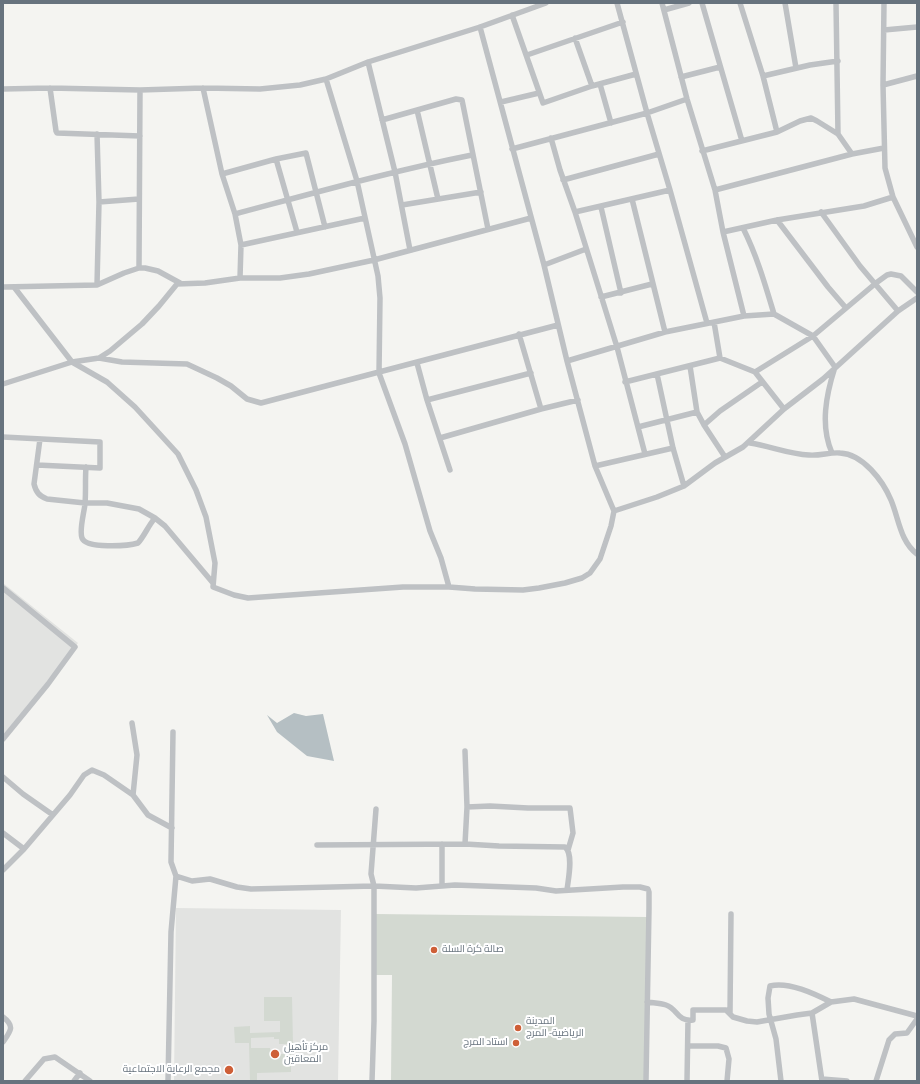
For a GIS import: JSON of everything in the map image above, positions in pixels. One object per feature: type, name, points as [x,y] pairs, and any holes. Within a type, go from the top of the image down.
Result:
[{"type":"street","points":[[3,89],[50,88],[140,90],[279,88],[326,79],[368,62],[480,27],[546,3]]},
{"type":"street","points":[[617,3],[707,323]]},
{"type":"street","points":[[662,3],[687,99],[715,190],[722,232],[744,316]]},
{"type":"street","points":[[664,10],[688,3]]},
{"type":"street","points":[[702,3],[742,141]]},
{"type":"street","points":[[740,3],[763,76],[777,132]]},
{"type":"street","points":[[785,3],[796,68]]},
{"type":"street","points":[[836,3],[838,134]]},
{"type":"street","points":[[884,3],[883,85],[886,175],[893,197],[917,247]]},
{"type":"street","points":[[512,15],[539,93],[544,103],[592,86],[636,74]]},
{"type":"street","points":[[527,55],[623,22]]},
{"type":"street","points":[[14,287],[72,362],[107,382],[135,407],[178,454],[196,490],[206,517],[215,562],[213,587],[234,596],[248,598],[403,587],[528,589],[565,583],[582,578],[590,573],[600,559],[611,526],[614,511],[595,466],[567,361],[544,265],[480,27]]},
{"type":"street","points":[[884,30],[917,27]]},
{"type":"street","points":[[575,38],[592,86]]},
{"type":"street","points":[[763,76],[796,68],[838,61]]},
{"type":"street","points":[[368,62],[395,172],[410,250]]},
{"type":"street","points":[[681,77],[720,67]]},
{"type":"street","points":[[883,85],[917,76]]},
{"type":"street","points":[[326,79],[357,181],[378,276],[380,298],[379,373],[405,444],[430,531],[441,558],[449,587]]},
{"type":"street","points":[[600,84],[611,123]]},
{"type":"street","points":[[50,88],[57,133],[140,136]]},
{"type":"street","points":[[203,88],[222,174],[235,214],[241,245],[240,278]]},
{"type":"street","points":[[139,268],[140,90]]},
{"type":"street","points":[[501,102],[539,93]]},
{"type":"street","points":[[382,120],[461,99],[488,229]]},
{"type":"street","points":[[512,149],[647,113],[687,99]]},
{"type":"street","points":[[417,110],[438,200]]},
{"type":"street","points":[[702,151],[777,132],[800,121],[811,118],[838,134],[852,154]]},
{"type":"street","points":[[97,134],[99,202],[97,285]]},
{"type":"street","points":[[552,138],[617,347],[645,454]]},
{"type":"street","points":[[715,190],[852,154],[884,148]]},
{"type":"street","points":[[222,174],[276,159],[305,153],[307,154],[325,227]]},
{"type":"street","points":[[564,180],[659,154]]},
{"type":"street","points":[[235,214],[357,181],[430,163],[472,155]]},
{"type":"street","points":[[276,159],[297,232]]},
{"type":"street","points":[[575,212],[670,190]]},
{"type":"street","points":[[402,205],[481,192]]},
{"type":"street","points":[[722,232],[777,220],[864,206],[893,197]]},
{"type":"street","points":[[99,202],[139,199]]},
{"type":"street","points":[[632,199],[652,284],[666,332]]},
{"type":"street","points":[[601,207],[621,293]]},
{"type":"street","points":[[821,212],[860,266],[876,283],[898,311]]},
{"type":"street","points":[[241,245],[365,218]]},
{"type":"street","points":[[3,287],[97,285],[139,268],[151,268],[158,270],[180,283],[205,284],[240,278],[295,277],[374,260],[531,218]]},
{"type":"street","points":[[777,220],[828,287],[846,308]]},
{"type":"street","points":[[743,228],[759,264],[774,314]]},
{"type":"street","points":[[544,265],[586,249]]},
{"type":"street","points":[[755,372],[813,336],[887,275],[898,275],[917,292]]},
{"type":"street","points":[[99,358],[110,351],[142,324],[175,286],[180,283]]},
{"type":"street","points":[[601,298],[652,284]]},
{"type":"street","points":[[614,511],[657,497],[684,486],[725,457],[750,443],[784,409],[823,379],[898,311],[917,298]]},
{"type":"street","points":[[567,361],[666,332],[744,316],[774,314],[813,336],[835,367]]},
{"type":"street","points":[[714,322],[720,358]]},
{"type":"street","points":[[3,384],[72,362],[99,358],[122,362],[187,364],[231,386],[247,399],[261,403],[417,363],[519,334],[558,325]]},
{"type":"street","points":[[519,334],[541,409]]},
{"type":"street","points":[[625,382],[720,358],[755,372],[784,409]]},
{"type":"street","points":[[417,363],[427,400],[450,470]]},
{"type":"street","points":[[690,366],[698,412],[704,425],[725,457]]},
{"type":"street","points":[[832,453],[826,436],[826,400],[835,367]]},
{"type":"street","points":[[427,400],[531,373]]},
{"type":"street","points":[[657,374],[666,420],[684,486]]},
{"type":"street","points":[[704,425],[720,411],[762,382]]},
{"type":"street","points":[[440,438],[578,400]]},
{"type":"street","points":[[638,427],[698,412]]},
{"type":"street","points":[[3,437],[100,442],[100,468],[38,465]]},
{"type":"street","points":[[40,439],[38,465],[34,484],[35,489],[42,497],[85,504],[107,503],[139,509],[155,518],[168,529],[214,583]]},
{"type":"street","points":[[750,443],[810,455],[846,453],[852,456],[871,470],[881,481],[891,499],[904,541],[917,554]]},
{"type":"street","points":[[595,466],[673,448]]},
{"type":"street","points":[[86,467],[85,504],[81,532],[82,539],[86,543],[120,546],[138,543],[155,518]]},
{"type":"street","points":[[3,588],[75,647],[48,684],[3,739]]},
{"type":"street","points":[[132,723],[137,755],[134,795]]},
{"type":"street","points":[[168,1081],[171,932],[176,876],[171,862],[173,732]]},
{"type":"street","points":[[465,751],[467,807],[465,844]]},
{"type":"street","points":[[3,870],[24,849],[70,795],[84,775],[92,770],[104,775],[134,795],[148,814],[172,828]]},
{"type":"street","points":[[3,777],[23,794],[53,814]]},
{"type":"street","points":[[467,807],[490,806],[570,808],[573,833],[568,850],[570,863],[567,890]]},
{"type":"street","points":[[372,1081],[374,1021],[374,886],[372,874],[376,809]]},
{"type":"street","points":[[3,833],[24,849]]},
{"type":"street","points":[[442,844],[442,886]]},
{"type":"street","points":[[317,845],[465,844],[499,846],[561,846],[568,850]]},
{"type":"street","points":[[176,876],[192,881],[210,879],[237,887],[251,889],[374,886],[416,888],[456,885],[536,888],[556,891],[622,887],[640,887],[648,889],[646,1081]]},
{"type":"street","points":[[730,1014],[731,914]]},
{"type":"street","points":[[781,1081],[776,1039],[769,1014],[768,998],[770,986],[783,985],[812,992],[831,1002]]},
{"type":"street","points":[[647,1002],[666,1005],[678,1016],[688,1020],[693,1020],[694,1010],[726,1010],[733,1017],[747,1022],[757,1022],[798,1014],[812,1013],[831,1002],[854,999],[917,1017],[907,1034],[895,1034],[889,1040],[876,1081]]},
{"type":"street","points":[[812,1013],[822,1080],[848,1081]]},
{"type":"street","points":[[3,1017],[9,1021],[11,1026],[11,1030],[3,1042]]},
{"type":"street","points":[[688,1020],[688,1081]]},
{"type":"street","points":[[688,1046],[718,1046],[726,1048],[729,1059],[727,1081]]},
{"type":"street","points":[[25,1081],[44,1059],[55,1057],[90,1081]]},
{"type":"street","points":[[74,1081],[80,1073]]},
{"type":"shaded area","points":[[3,583],[78,643],[3,735]]},
{"type":"shaded area","points":[[294,713],[306,716],[323,714],[334,761],[307,756],[277,732],[267,715],[277,723]]},
{"type":"shaded area","points":[[176,908],[341,910],[338,1081],[174,1081]]},
{"type":"shaded area","name":"المدينة الرياضية- المرج","points":[[375,914],[647,917],[644,1081],[391,1081],[392,975],[374,975]]},
{"type":"shaded area","points":[[264,997],[292,997],[293,1044],[279,1044],[279,1039],[274,1039],[274,1037],[251,1038],[251,1048],[270,1048],[271,1054],[291,1054],[291,1072],[257,1073],[257,1081],[250,1081],[249,1043],[235,1043],[234,1027],[250,1026],[250,1033],[280,1032],[280,1021],[264,1021]]},
{"type":"place","name":"صالة كرة السلة","points":[[434,950]]},
{"type":"place","name":"المدينة الرياضية- المرج","points":[[518,1028]]},
{"type":"place","name":"استاد المرج","points":[[516,1043]]},
{"type":"place","name":"مركز تأهيل المعاقين","points":[[275,1054]]},
{"type":"place","name":"مجمع الرعاية الاجتماعية","points":[[229,1070]]}]
